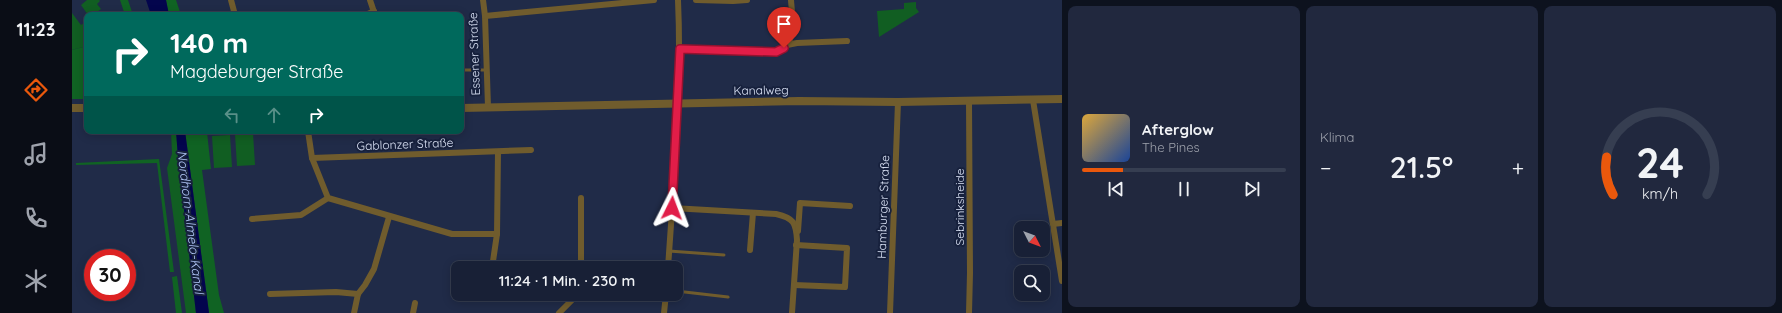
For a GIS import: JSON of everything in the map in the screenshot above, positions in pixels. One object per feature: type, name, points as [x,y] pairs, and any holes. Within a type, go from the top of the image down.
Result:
[{"type":"street","points":[[231,0],[234,12]]},
{"type":"street","points":[[370,0],[374,12]]},
{"type":"street","name":"Essener Straße","points":[[482,0],[485,16],[488,107]]},
{"type":"street","points":[[485,16],[654,0]]},
{"type":"street","points":[[668,261],[678,104],[680,49],[678,0]]},
{"type":"street","points":[[696,0],[746,0]]},
{"type":"street","points":[[680,49],[776,52],[782,50],[787,45],[792,33],[791,0]]},
{"type":"street","points":[[787,45],[797,43],[847,41]]},
{"type":"street","name":"Kanalweg","points":[[464,108],[1062,99]]},
{"type":"street","points":[[1033,100],[1062,281]]},
{"type":"street","name":"Sebrinksheide","points":[[968,313],[970,273],[969,101]]},
{"type":"street","name":"Hamburger Straße","points":[[890,313],[898,102]]},
{"type":"street","points":[[72,108],[84,108]]},
{"type":"street","points":[[308,134],[312,158],[328,198]]},
{"type":"street","name":"Gablonzer Straße","points":[[312,158],[531,150]]},
{"type":"street","points":[[493,261],[497,234],[498,152]]},
{"type":"street","points":[[252,219],[301,215],[328,198],[389,217],[452,234],[497,234]]},
{"type":"street","points":[[581,198],[581,261]]},
{"type":"street","points":[[792,313],[800,203],[850,206]]},
{"type":"street","points":[[672,208],[776,214],[793,221],[796,228],[797,243]]},
{"type":"street","points":[[750,250],[753,213]]},
{"type":"street","points":[[354,313],[358,294],[374,270],[389,217]]},
{"type":"street","points":[[1053,224],[1062,223]]},
{"type":"street","points":[[794,284],[845,287],[847,248],[797,243]]},
{"type":"street","points":[[270,294],[336,292],[358,294]]},
{"type":"street","points":[[559,313],[571,301]]},
{"type":"street","points":[[664,313],[665,301]]},
{"type":"street","points":[[413,313],[415,303]]},
{"type":"lane","points":[[464,70],[486,70]]},
{"type":"lane","points":[[669,251],[724,255]]},
{"type":"lane","points":[[683,292],[728,297]]},
{"type":"green space","points":[[87,0],[99,0],[100,1],[97,4],[101,9],[97,12],[86,12],[81,5]]},
{"type":"green space","points":[[120,0],[128,0],[132,12],[124,12]]},
{"type":"green space","points":[[166,0],[176,0],[180,12],[168,12]]},
{"type":"green space","points":[[916,2],[916,8],[919,12],[879,37],[877,11],[904,9],[904,3]]},
{"type":"green space","points":[[72,13],[81,25],[84,23],[84,47],[72,50]]},
{"type":"green space","points":[[84,47],[84,99],[72,99],[72,50]]},
{"type":"green space","points":[[171,134],[176,134],[196,313],[186,313],[167,168],[172,154]]},
{"type":"green space","points":[[185,134],[207,134],[211,169],[202,170],[219,295],[224,313],[209,313]]},
{"type":"green space","points":[[235,134],[253,134],[255,165],[237,166]]},
{"type":"green space","points":[[230,135],[232,167],[214,168],[212,136]]},
{"type":"green space","points":[[159,159],[174,272],[170,272],[157,163],[76,165],[76,163]]},
{"type":"green space","points":[[177,276],[182,313],[176,313],[172,277]]},
{"type":"water","points":[[146,0],[166,0],[168,12],[150,12]]},
{"type":"water","name":"Nordhorn-Almelo-Kanal","points":[[176,134],[185,134],[209,313],[196,313]]},
{"type":"route","points":[[672,208],[680,49],[779,52],[784,48]]}]
